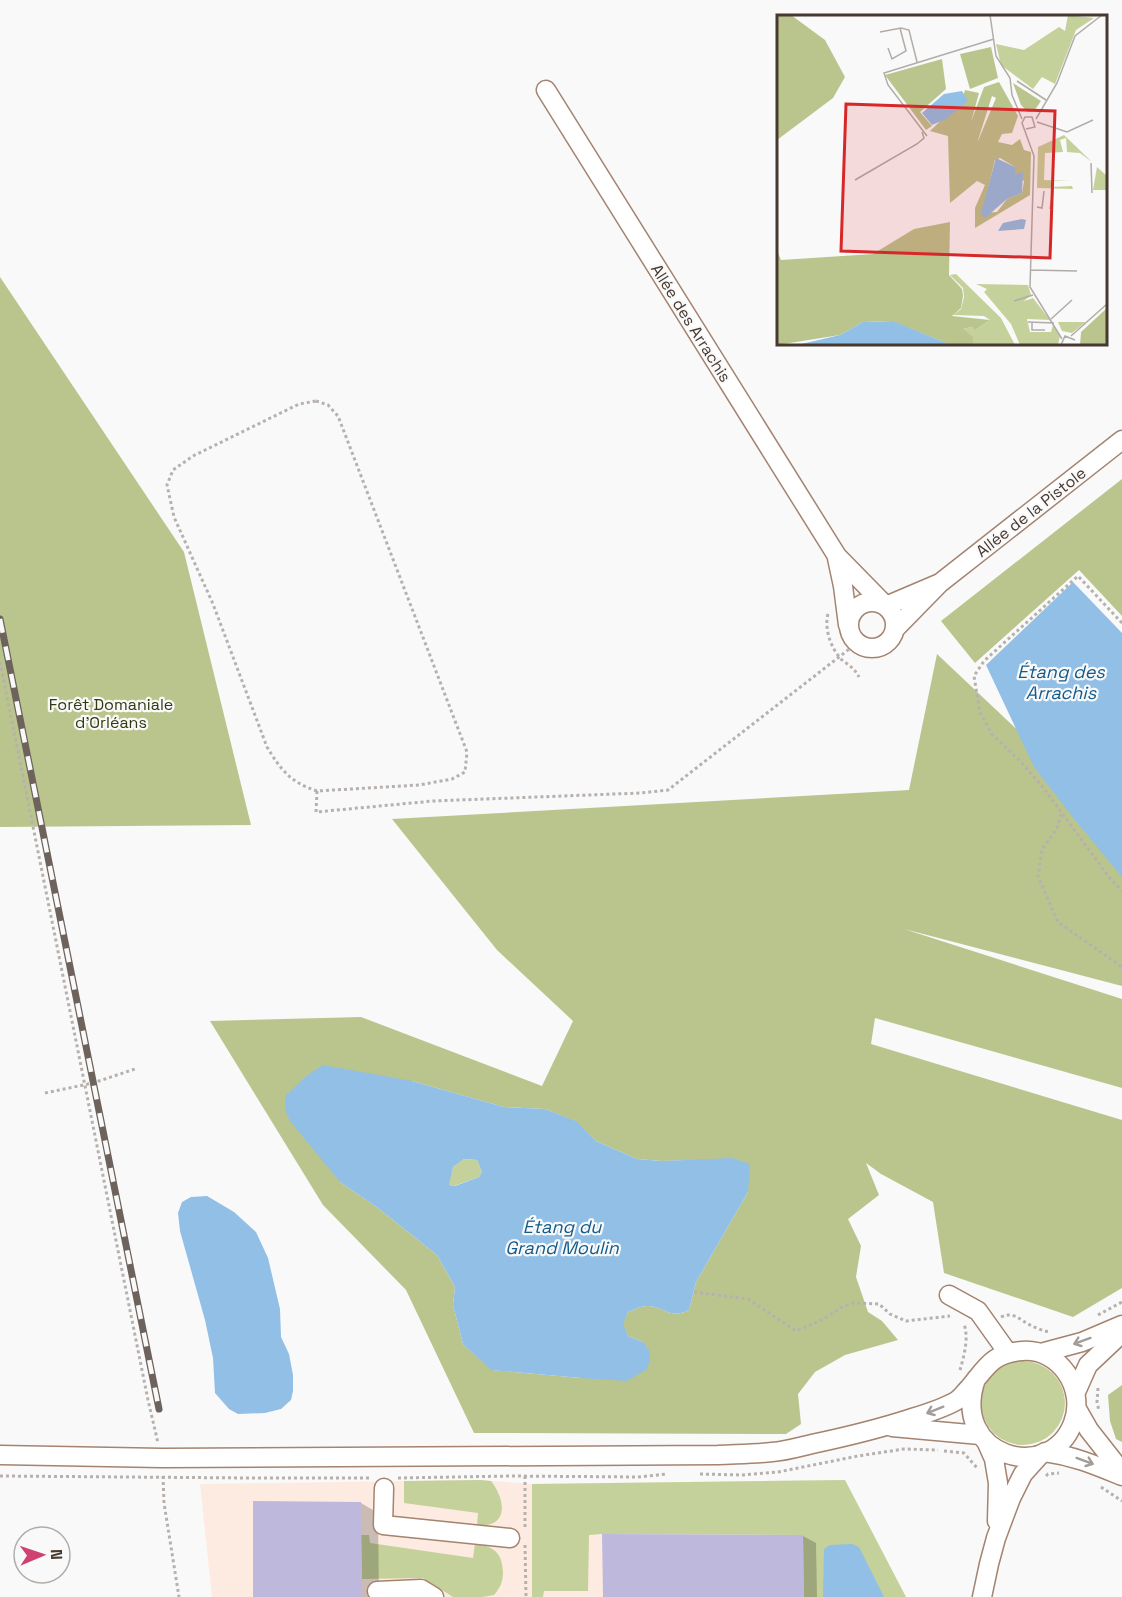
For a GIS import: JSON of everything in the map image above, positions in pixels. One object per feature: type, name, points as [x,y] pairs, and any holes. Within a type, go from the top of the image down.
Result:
[{"type":"street","name":"Allée des Arrachis","points":[[546,90],[837,556]]},
{"type":"street","name":"Allée de la Pistole","points":[[939,583],[1122,440]]},
{"type":"street","points":[[837,556],[894,616],[893,636],[883,646],[868,649],[857,643],[851,635],[837,556]]},
{"type":"street","points":[[848,626],[853,612],[864,603],[872,601],[886,606],[939,583]]},
{"type":"street","points":[[895,629],[939,583]]},
{"type":"street","points":[[949,1295],[978,1311],[1008,1353]]},
{"type":"street","points":[[1041,1353],[1082,1342],[1122,1325]]},
{"type":"street","points":[[885,1427],[983,1438],[998,1450],[1012,1456],[1027,1457],[1043,1453],[1055,1447],[1066,1437],[1073,1424],[1076,1401],[1088,1365],[1122,1333]]},
{"type":"street","points":[[0,1455],[162,1458],[774,1452],[885,1427],[929,1412],[958,1400],[984,1368],[995,1359],[1008,1353],[1025,1350],[1041,1353],[1057,1362],[1069,1375],[1076,1401],[1089,1430],[1122,1474]]},
{"type":"street","points":[[976,1379],[971,1393],[970,1408],[974,1422],[994,1459],[998,1483],[996,1538]]},
{"type":"street","points":[[1043,1453],[1066,1455],[1122,1474]]},
{"type":"street","points":[[982,1597],[996,1538],[1011,1498],[1023,1474],[1043,1453]]},
{"type":"street","points":[[384,1488],[383,1525],[510,1538]]},
{"type":"street","points":[[377,1591],[421,1589],[434,1597]]},
{"type":"path","points":[[316,401],[328,405],[338,416],[467,752],[465,772],[452,779],[418,785],[317,791],[289,778],[267,747],[213,604],[174,517],[167,485],[172,470],[193,456],[299,404],[316,401]]},
{"type":"path","points":[[1122,623],[1078,576],[984,662],[974,676],[980,713],[992,734],[1042,786],[1061,814],[1122,891]]},
{"type":"path","points":[[829,609],[827,619],[830,642],[840,658],[850,665],[859,677]]},
{"type":"path","points":[[317,791],[316,812],[433,801],[668,790],[857,643]]},
{"type":"path","points":[[0,662],[148,1400],[162,1458],[164,1503],[178,1597]]},
{"type":"path","points":[[1061,814],[1057,828],[1042,850],[1038,877],[1058,922],[1122,967]]},
{"type":"path","points":[[45,1093],[135,1069]]},
{"type":"path","points":[[694,1292],[748,1299],[796,1331],[854,1303],[879,1304],[890,1314],[906,1321],[954,1315]]},
{"type":"path","points":[[1094,1317],[1122,1302]]},
{"type":"path","points":[[1008,1314],[1017,1316],[1029,1325],[1044,1331],[1056,1333]]},
{"type":"path","points":[[953,1378],[960,1369],[966,1341],[966,1330],[962,1318]]},
{"type":"path","points":[[1099,1384],[1097,1402],[1099,1412]]},
{"type":"path","points":[[1041,1480],[1048,1474],[1068,1473]]},
{"type":"path","points":[[1099,1486],[1122,1501]]},
{"type":"shaded area","points":[[480,1480],[532,1484],[845,1480],[906,1597],[212,1597],[200,1484]]},
{"type":"green space","name":"Forêt Domaniale d'Orléans","points":[[0,277],[184,552],[251,825],[0,827]]},
{"type":"green space","points":[[1122,479],[1122,616],[1079,570],[975,663],[941,621]]},
{"type":"green space","points":[[937,654],[1122,829],[1122,986],[904,929],[1122,999],[1122,1088],[875,1018],[871,1044],[1122,1120],[1122,1288],[1073,1317],[944,1273],[933,1202],[881,1174],[866,1163],[879,1195],[848,1219],[861,1246],[856,1277],[868,1312],[882,1321],[898,1340],[845,1355],[815,1372],[798,1394],[801,1424],[786,1434],[474,1433],[406,1290],[323,1205],[210,1021],[361,1017],[542,1086],[573,1021],[497,950],[392,819],[909,790]],"holes":[[[412,1081],[504,1107],[545,1109],[575,1121],[596,1141],[637,1159],[696,1160],[748,1192],[696,1282],[689,1310],[677,1314],[647,1306],[628,1312],[622,1324],[628,1336],[643,1342],[581,1378],[492,1370],[463,1344],[453,1305],[455,1287],[437,1255],[378,1208],[340,1182]]]},
{"type":"green space","points":[[464,1159],[477,1160],[482,1172],[479,1177],[454,1186],[448,1185],[453,1167]]},
{"type":"green space","points":[[1023,1361],[1046,1368],[1058,1380],[1065,1403],[1058,1426],[1046,1438],[1023,1445],[1000,1438],[988,1426],[981,1403],[988,1380],[1000,1368]]},
{"type":"green space","points":[[1122,1385],[1122,1442],[1116,1439],[1110,1421],[1108,1395]]},
{"type":"green space","points":[[845,1480],[906,1597],[804,1597],[803,1535],[602,1534],[589,1535],[588,1591],[544,1591],[543,1597],[532,1597],[532,1484]]},
{"type":"green space","points":[[404,1481],[491,1481],[502,1504],[499,1517],[495,1522],[487,1525],[477,1525],[478,1513],[404,1503]]},
{"type":"green space","points":[[361,1535],[369,1535],[370,1543],[473,1558],[475,1543],[487,1546],[499,1555],[503,1572],[502,1582],[494,1595],[453,1597],[423,1578],[362,1579]]},
{"type":"water","name":"Étang des Arrachis","points":[[1073,582],[1122,633],[1122,877],[1034,767],[986,665]]},
{"type":"water","name":"Étang du Grand Moulin","points":[[323,1065],[412,1081],[504,1107],[545,1109],[576,1121],[596,1141],[637,1159],[662,1161],[732,1158],[750,1164],[748,1192],[696,1282],[689,1310],[677,1314],[647,1306],[628,1312],[623,1324],[628,1336],[643,1342],[649,1350],[650,1360],[647,1369],[627,1381],[491,1370],[463,1344],[453,1305],[455,1287],[437,1255],[378,1208],[340,1182],[290,1121],[285,1110],[285,1096],[309,1074]],"holes":[[[464,1159],[477,1160],[482,1172],[479,1177],[455,1186],[449,1185],[453,1167]]]},
{"type":"water","points":[[207,1196],[234,1212],[256,1232],[268,1258],[280,1309],[281,1337],[289,1354],[293,1375],[291,1400],[281,1409],[265,1413],[238,1414],[229,1409],[215,1393],[213,1358],[205,1320],[180,1231],[178,1213],[182,1202],[191,1197]]},
{"type":"water","points":[[852,1544],[859,1547],[884,1597],[823,1597],[824,1549],[830,1545]]},
{"type":"building","points":[[253,1501],[361,1502],[362,1597],[253,1597]]},
{"type":"building","points":[[602,1534],[803,1535],[804,1597],[603,1597]]},
{"type":"railway","points":[[0,619],[159,1409]]}]
